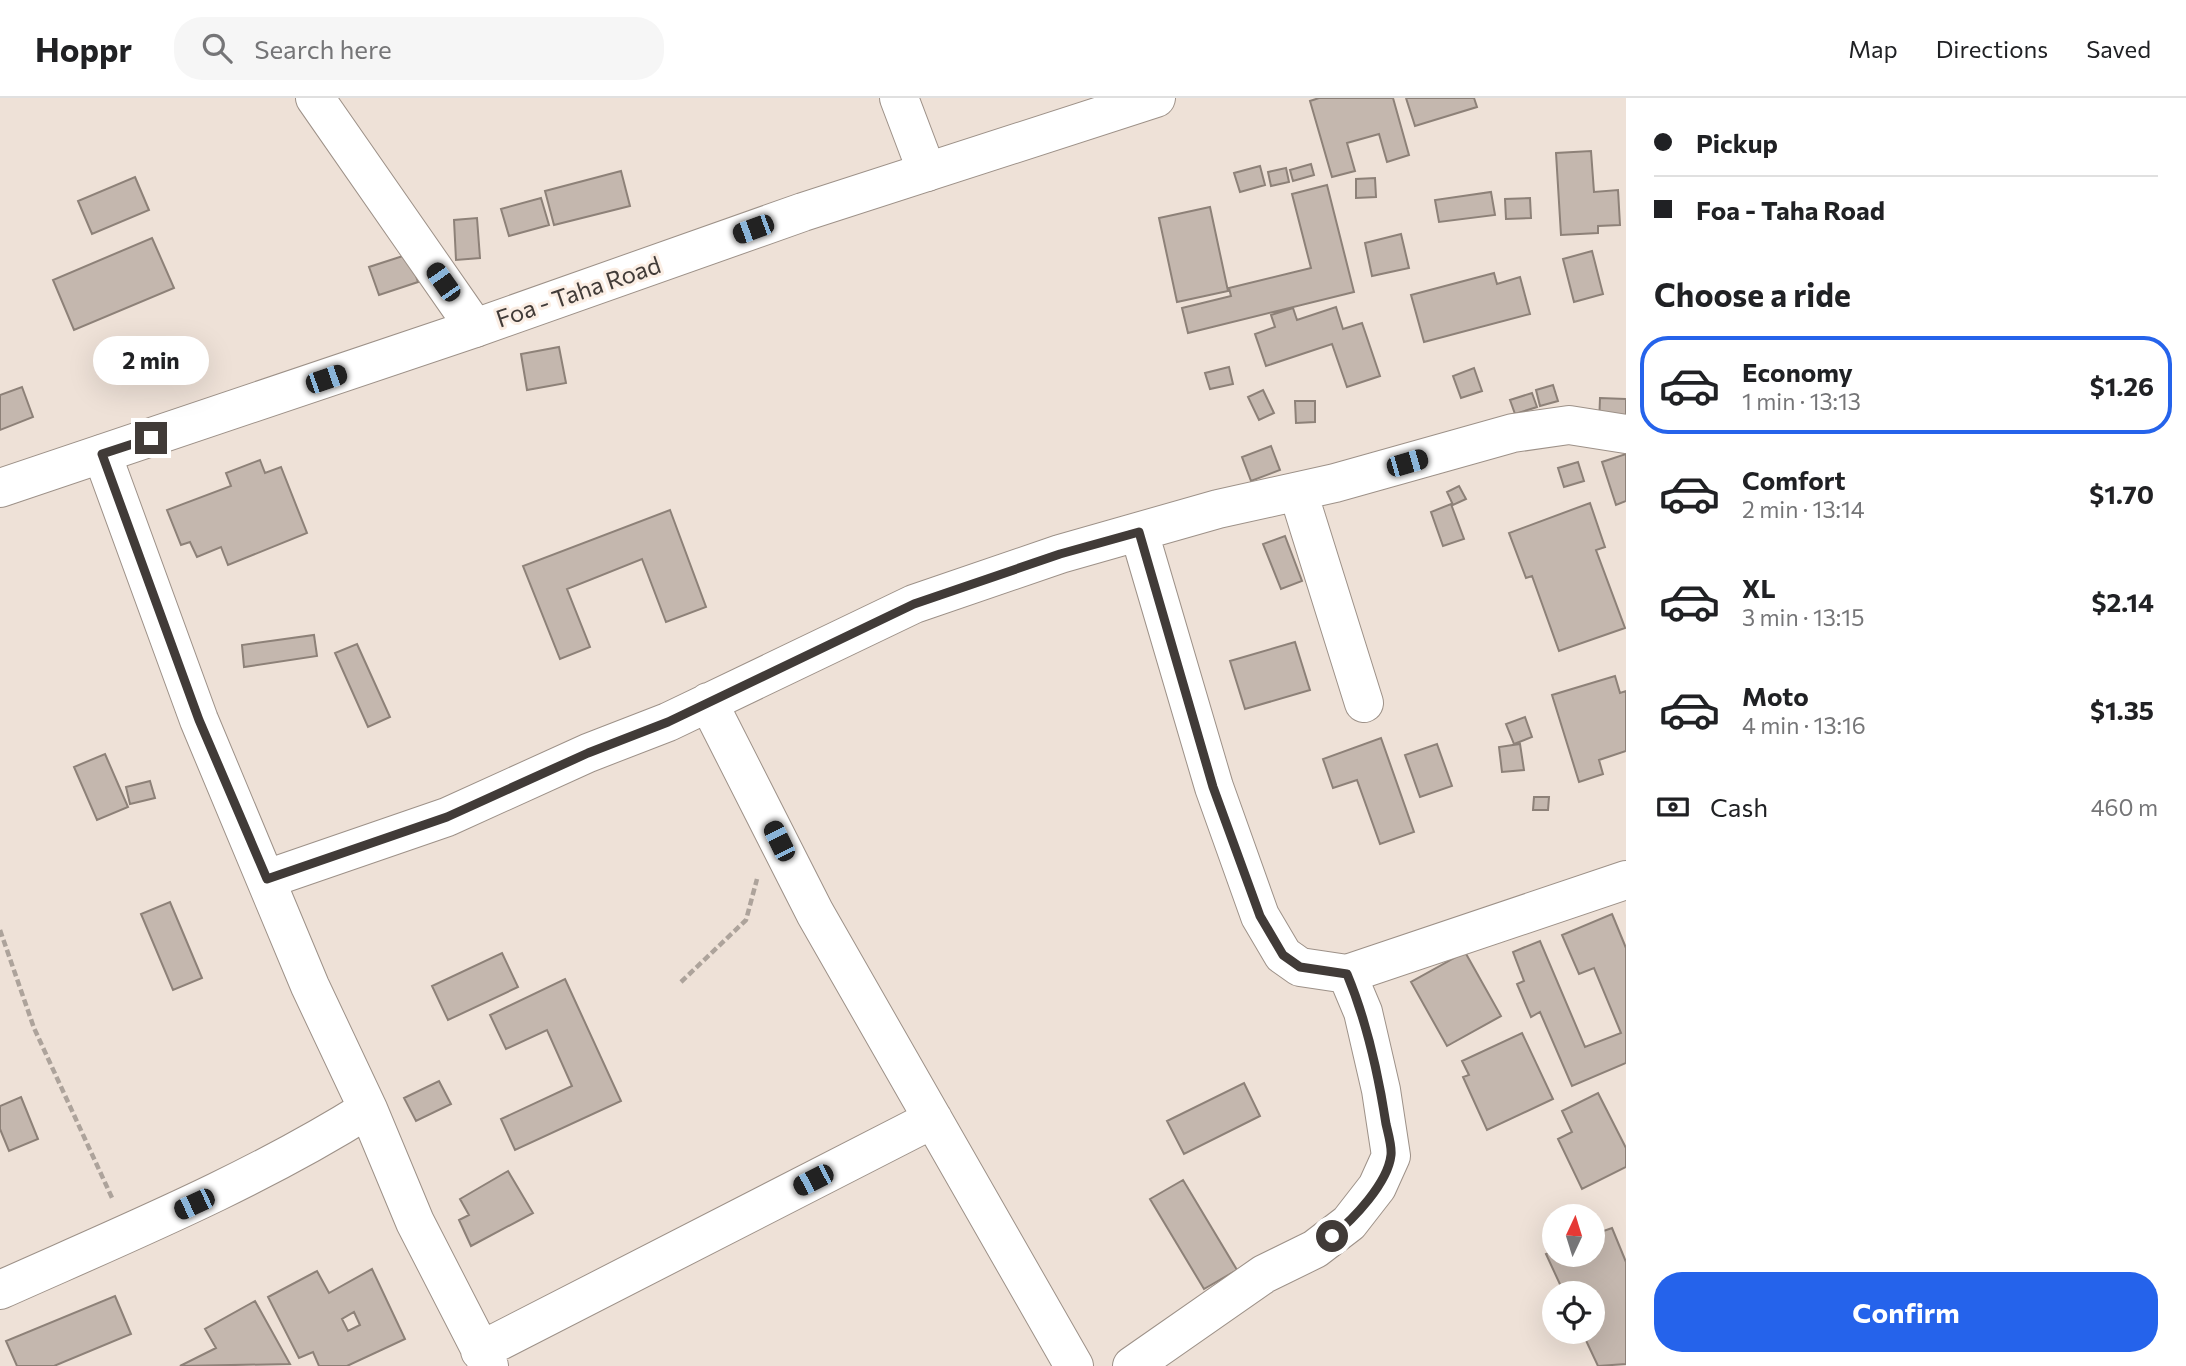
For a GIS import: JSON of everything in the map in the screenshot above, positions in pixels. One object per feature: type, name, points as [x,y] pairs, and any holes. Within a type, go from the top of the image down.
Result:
[{"type":"street","points":[[315,98],[475,328]]},
{"type":"street","points":[[899,98],[927,172]]},
{"type":"street","name":"Foa - Taha Road","points":[[0,488],[475,328],[803,212],[1156,98]]},
{"type":"street","points":[[267,879],[447,817],[588,753],[668,722],[914,604],[1060,554],[1219,509],[1298,492],[1513,433],[1569,425],[1626,434]]},
{"type":"street","points":[[102,454],[199,720],[310,986],[368,1109],[415,1222],[484,1359],[933,1119]]},
{"type":"street","points":[[1298,492],[1364,703]]},
{"type":"street","points":[[1139,532],[1213,787],[1260,916],[1283,955],[1300,967],[1347,974],[1626,880]]},
{"type":"street","points":[[708,702],[815,913],[1074,1366]]},
{"type":"street","points":[[1132,1366],[1264,1274],[1323,1243],[1349,1223],[1377,1187],[1391,1156],[1381,1090],[1363,1012],[1347,974]]},
{"type":"street","points":[[0,1290],[129,1235],[323,1138],[368,1109]]},
{"type":"path","points":[[681,982],[746,920],[758,875]]},
{"type":"path","points":[[0,930],[34,1028],[129,1235]]},
{"type":"building","points":[[1319,98],[1393,98],[1409,155],[1387,162],[1379,134],[1347,143],[1355,171],[1332,177],[1310,101]]},
{"type":"building","points":[[1406,98],[1474,98],[1477,107],[1415,126]]},
{"type":"building","points":[[1591,151],[1594,192],[1618,190],[1620,225],[1598,226],[1598,233],[1561,235],[1556,153]]},
{"type":"building","points":[[1311,164],[1314,175],[1293,181],[1290,170]]},
{"type":"building","points":[[1260,166],[1265,185],[1240,192],[1234,173]]},
{"type":"building","points":[[1286,168],[1289,182],[1271,186],[1268,172]]},
{"type":"building","points":[[621,171],[630,206],[554,225],[545,191]]},
{"type":"building","points":[[135,177],[149,210],[92,234],[78,201]]},
{"type":"building","points":[[1375,178],[1376,197],[1356,198],[1356,179]]},
{"type":"building","points":[[1327,185],[1354,292],[1188,333],[1182,308],[1231,296],[1229,288],[1311,268],[1292,194]]},
{"type":"building","points":[[1491,192],[1495,215],[1439,222],[1435,200]]},
{"type":"building","points":[[541,198],[549,225],[509,236],[501,209]]},
{"type":"building","points":[[1530,198],[1531,218],[1506,219],[1505,199]]},
{"type":"building","points":[[1210,207],[1228,291],[1177,302],[1159,218]]},
{"type":"building","points":[[477,218],[480,258],[456,260],[454,220]]},
{"type":"building","points":[[1401,234],[1409,268],[1372,276],[1365,243]]},
{"type":"building","points":[[152,238],[174,288],[74,330],[53,280]]},
{"type":"building","points":[[1592,251],[1603,294],[1574,302],[1563,259]]},
{"type":"building","points":[[409,254],[418,282],[379,295],[369,267]]},
{"type":"building","points":[[1494,273],[1497,284],[1520,277],[1530,314],[1424,342],[1411,295]]},
{"type":"building","points":[[1336,307],[1343,329],[1362,323],[1380,376],[1347,387],[1332,344],[1266,366],[1255,334],[1275,327],[1271,315],[1293,308],[1297,320]]},
{"type":"building","points":[[559,347],[566,383],[527,390],[521,354]]},
{"type":"building","points":[[1229,367],[1233,384],[1210,389],[1205,373]]},
{"type":"building","points":[[1474,368],[1482,391],[1461,398],[1453,376]]},
{"type":"building","points":[[1553,385],[1558,401],[1540,406],[1536,390]]},
{"type":"building","points":[[22,387],[33,417],[0,430],[0,395]]},
{"type":"building","points":[[1263,390],[1274,413],[1259,420],[1248,397]]},
{"type":"building","points":[[1532,393],[1537,407],[1515,414],[1510,400]]},
{"type":"building","points":[[1600,398],[1626,399],[1626,426],[1599,425]]},
{"type":"building","points":[[1295,401],[1315,401],[1315,422],[1296,423]]},
{"type":"building","points":[[1271,446],[1280,470],[1251,481],[1242,457]]},
{"type":"building","points":[[1626,454],[1626,501],[1616,505],[1602,462]]},
{"type":"building","points":[[260,460],[265,473],[281,467],[307,533],[228,565],[221,547],[197,557],[190,542],[181,545],[167,510],[231,486],[226,473]]},
{"type":"building","points":[[1578,462],[1584,481],[1564,487],[1558,468]]},
{"type":"building","points":[[1459,486],[1466,499],[1453,505],[1447,492]]},
{"type":"building","points":[[1590,503],[1605,547],[1596,550],[1625,628],[1559,651],[1532,576],[1526,578],[1509,533]]},
{"type":"building","points":[[1451,504],[1464,539],[1443,546],[1431,512]]},
{"type":"building","points":[[670,510],[706,607],[666,622],[642,559],[567,589],[590,647],[560,659],[523,566]]},
{"type":"building","points":[[1285,536],[1302,581],[1281,589],[1263,544]]},
{"type":"building","points":[[314,635],[317,656],[244,667],[242,645]]},
{"type":"building","points":[[1295,642],[1310,690],[1245,709],[1230,661]]},
{"type":"building","points":[[357,644],[390,717],[368,727],[335,653]]},
{"type":"building","points":[[1615,676],[1620,693],[1626,691],[1626,751],[1599,760],[1603,774],[1579,782],[1552,695]]},
{"type":"building","points":[[1525,717],[1532,737],[1514,744],[1506,724]]},
{"type":"building","points":[[1381,738],[1414,832],[1380,844],[1357,780],[1333,788],[1323,759]]},
{"type":"building","points":[[1437,744],[1452,786],[1420,797],[1405,755]]},
{"type":"building","points":[[1520,744],[1524,770],[1502,772],[1499,747]]},
{"type":"building","points":[[105,754],[128,807],[97,820],[74,767]]},
{"type":"building","points":[[150,781],[155,798],[130,804],[126,787]]},
{"type":"building","points":[[1534,797],[1549,797],[1548,810],[1533,810]]},
{"type":"building","points":[[170,902],[202,978],[173,990],[141,914]]},
{"type":"building","points":[[1612,914],[1626,948],[1626,1063],[1572,1086],[1540,1012],[1531,1017],[1517,984],[1524,981],[1513,952],[1540,941],[1585,1047],[1621,1033],[1594,968],[1579,974],[1562,935]]},
{"type":"building","points":[[1465,952],[1501,1016],[1447,1046],[1411,982]]},
{"type":"building","points":[[502,953],[518,987],[448,1020],[432,986]]},
{"type":"building","points":[[565,979],[621,1101],[515,1150],[501,1119],[572,1086],[547,1030],[506,1049],[490,1015]]},
{"type":"building","points":[[1522,1033],[1553,1099],[1487,1130],[1463,1077],[1469,1075],[1462,1061]]},
{"type":"building","points":[[439,1081],[451,1104],[416,1121],[404,1098]]},
{"type":"building","points":[[1244,1083],[1260,1116],[1184,1154],[1167,1121]]},
{"type":"building","points":[[1598,1093],[1626,1148],[1626,1167],[1582,1189],[1558,1139],[1572,1132],[1562,1111]]},
{"type":"building","points":[[21,1097],[38,1139],[9,1151],[0,1129],[0,1106]]},
{"type":"building","points":[[508,1171],[533,1213],[471,1246],[459,1220],[469,1215],[460,1199]]},
{"type":"building","points":[[1183,1180],[1237,1270],[1204,1289],[1150,1199]]},
{"type":"building","points":[[1612,1228],[1626,1262],[1626,1364],[1598,1366],[1588,1344],[1605,1344],[1605,1281],[1558,1281],[1552,1267],[1605,1267],[1605,1230]]},
{"type":"building","points":[[372,1269],[405,1339],[347,1366],[319,1366],[313,1352],[299,1358],[268,1297],[317,1271],[329,1293]],"holes":[[[354,1312],[360,1325],[348,1331],[342,1319]]]},
{"type":"building","points":[[115,1296],[131,1334],[54,1366],[17,1366],[6,1341]]},
{"type":"building","points":[[255,1301],[290,1364],[180,1366],[216,1348],[205,1329]]},
{"type":"route","points":[[151,438],[102,454],[199,720],[267,879],[447,817],[588,753],[668,722],[914,604],[1060,554],[1139,532],[1213,787],[1260,916],[1283,955],[1300,967],[1347,974],[1363,1012],[1381,1090],[1391,1156],[1377,1187],[1349,1223],[1332,1236]]}]
